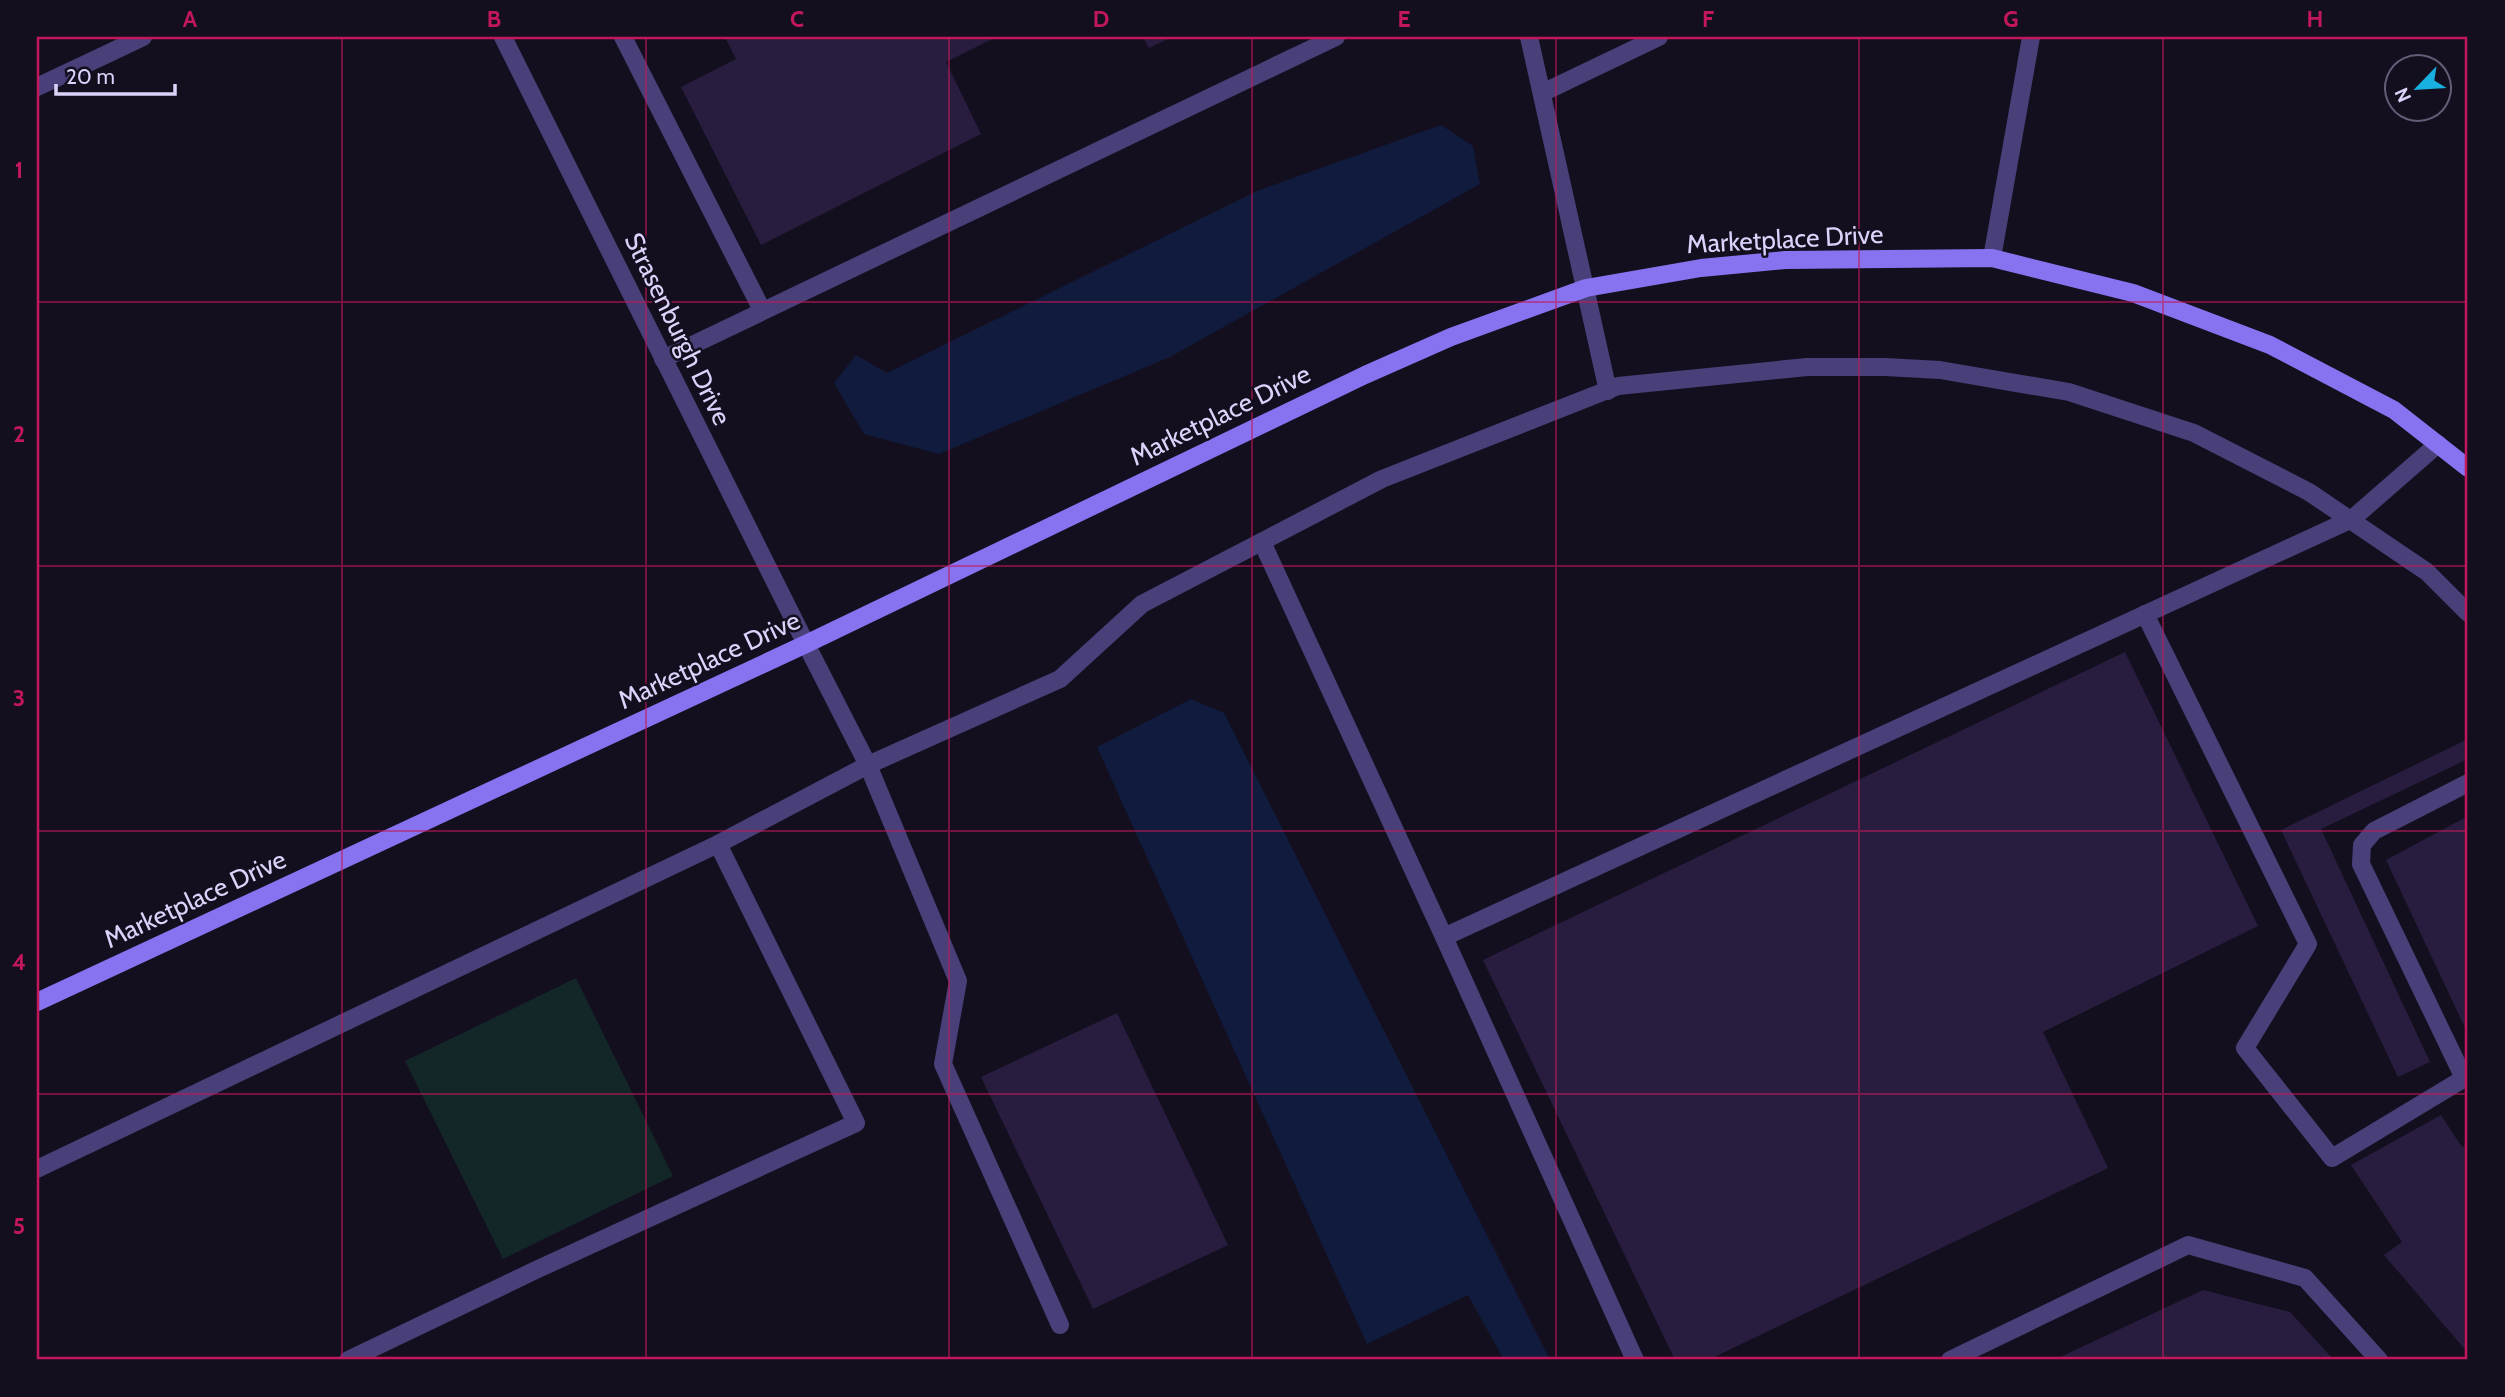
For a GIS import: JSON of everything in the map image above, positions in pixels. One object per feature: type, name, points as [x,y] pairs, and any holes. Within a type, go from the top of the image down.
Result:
[{"type":"street","points":[[37,87],[143,37]]},
{"type":"street","name":"Strasenburgh Drive","points":[[503,37],[868,765],[958,981],[943,1064],[1060,1325]]},
{"type":"street","points":[[623,37],[762,310]]},
{"type":"street","points":[[663,359],[1336,37]]},
{"type":"street","points":[[1530,37],[1608,391]]},
{"type":"street","points":[[1542,93],[1660,37]]},
{"type":"street","points":[[1992,258],[2031,37]]},
{"type":"street","name":"Marketplace Drive","points":[[37,1002],[806,644],[1365,374],[1451,337],[1586,288],[1701,268],[1786,260],[1992,258],[2133,293],[2270,345],[2394,410],[2468,468]]},
{"type":"street","points":[[37,1169],[718,844],[868,765],[1060,678],[1142,604],[1382,479],[1618,386],[1807,367],[1940,369],[2069,392],[2193,433],[2309,492],[2427,572],[2468,613]]},
{"type":"street","points":[[1444,937],[2352,519],[2438,444]]},
{"type":"street","points":[[1262,542],[1635,1360]]},
{"type":"street","points":[[2145,614],[2308,944],[2245,1048],[2332,1158],[2466,1077],[2361,864],[2361,855],[2362,845],[2374,831],[2468,783]]},
{"type":"street","points":[[348,1360],[856,1123],[718,844]]},
{"type":"street","points":[[1950,1360],[2188,1245],[2305,1278],[2379,1360]]},
{"type":"green space","points":[[576,978],[673,1176],[503,1259],[405,1061]]},
{"type":"water","points":[[1441,125],[1473,146],[1480,184],[1170,357],[939,454],[864,434],[834,383],[856,355],[887,373],[1257,191]]},
{"type":"water","points":[[1191,699],[1224,713],[1550,1360],[1504,1360],[1468,1295],[1367,1344],[1097,747]]},
{"type":"building","points":[[725,37],[996,37],[946,62],[981,134],[761,245],[681,87],[736,59]]},
{"type":"building","points":[[1143,37],[1172,37],[1149,48]]},
{"type":"building","points":[[2125,652],[2258,926],[2043,1032],[2108,1168],[1708,1360],[1675,1360],[1483,960]]},
{"type":"building","points":[[2468,739],[2468,759],[2321,829],[2430,1062],[2398,1077],[2281,830]]},
{"type":"building","points":[[2468,816],[2468,1034],[2386,860]]},
{"type":"building","points":[[1117,1013],[1228,1245],[1093,1309],[981,1077]]},
{"type":"building","points":[[2441,1115],[2462,1147],[2468,1143],[2468,1353],[2384,1255],[2402,1242],[2351,1165]]},
{"type":"building","points":[[2203,1290],[2290,1312],[2334,1360],[2054,1360]]}]
